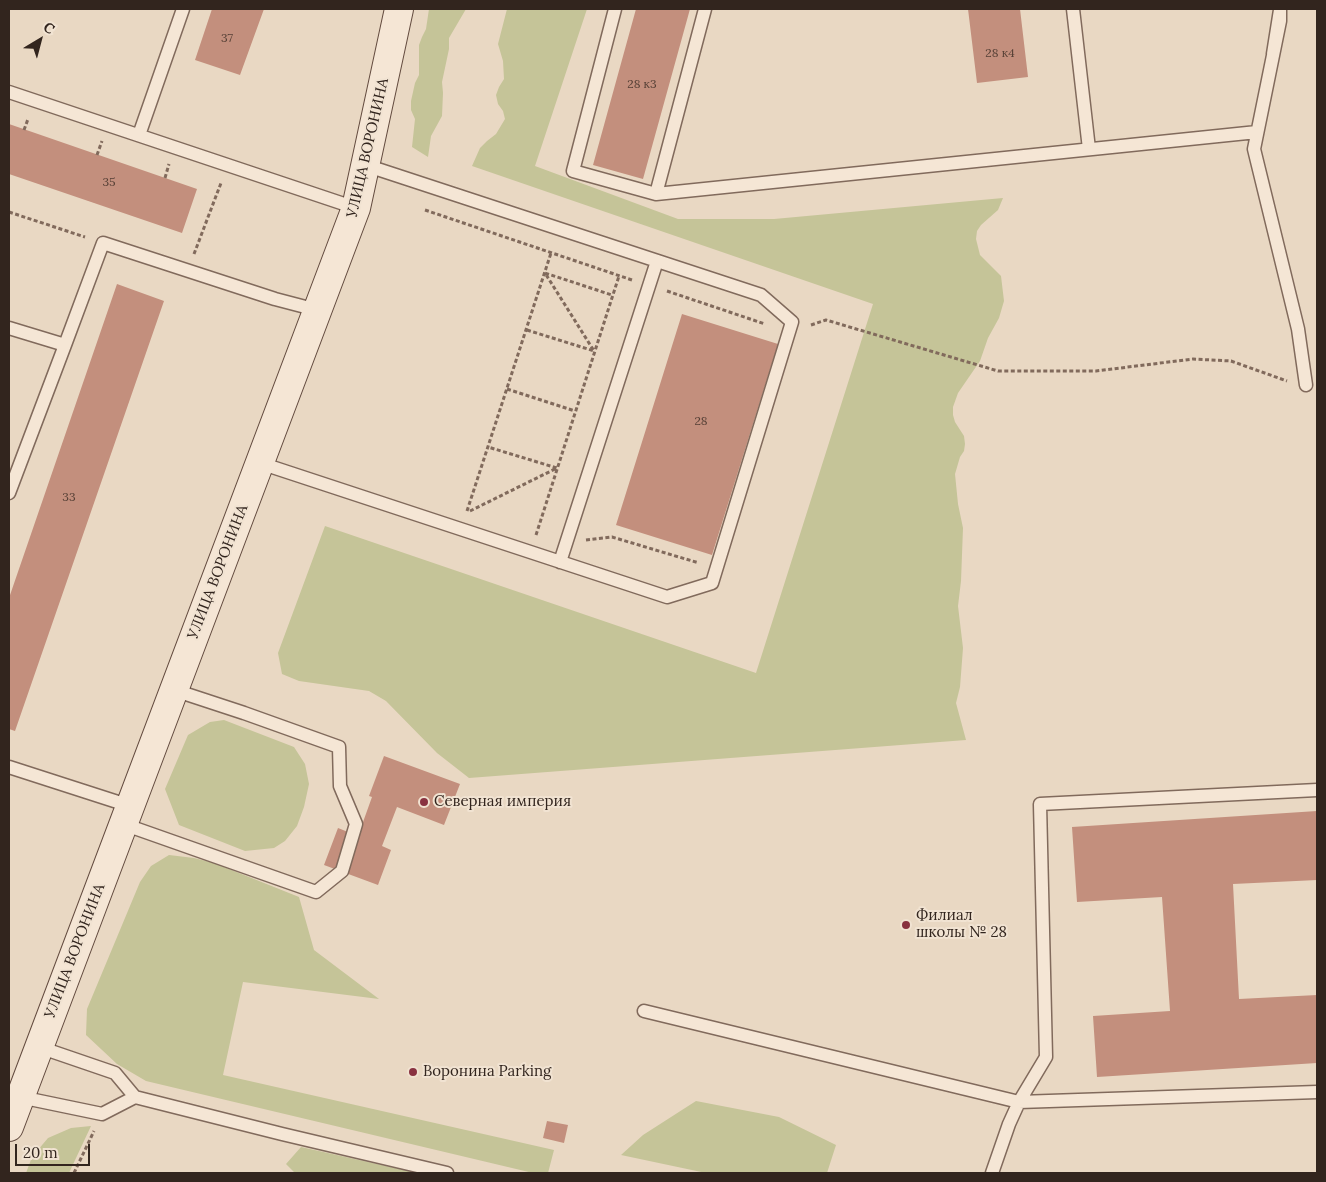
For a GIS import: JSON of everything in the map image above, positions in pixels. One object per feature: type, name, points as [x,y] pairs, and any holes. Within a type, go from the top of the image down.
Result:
[{"type":"street","name":"УЛИЦА ВОРОНИНА","points":[[9,1127],[356,208],[399,9]]},
{"type":"lane","points":[[139,135],[183,9]]},
{"type":"lane","points":[[615,9],[574,171],[656,194],[1257,132]]},
{"type":"lane","points":[[656,194],[705,9]]},
{"type":"lane","points":[[1073,9],[1089,149]]},
{"type":"lane","points":[[1285,9],[1273,54],[1254,149],[1298,329],[1306,385]]},
{"type":"lane","points":[[9,92],[356,208]]},
{"type":"lane","points":[[260,463],[667,597],[712,583],[792,322],[761,295],[365,165]]},
{"type":"lane","points":[[9,493],[103,243],[275,299],[317,310]]},
{"type":"lane","points":[[560,562],[658,261]]},
{"type":"lane","points":[[9,328],[65,345]]},
{"type":"lane","points":[[9,767],[316,892],[342,872],[356,824],[340,786],[339,747],[174,690]]},
{"type":"lane","points":[[992,1173],[1009,1124],[1019,1102],[1046,1057],[1040,804],[1317,790]]},
{"type":"lane","points":[[644,1011],[1019,1102],[1317,1092]]},
{"type":"lane","points":[[39,1047],[115,1073],[135,1097],[447,1173]]},
{"type":"lane","points":[[20,1097],[102,1114],[135,1097]]},
{"type":"path","points":[[188,271],[228,165]]},
{"type":"path","points":[[425,210],[789,332],[826,320],[998,371],[1096,371],[1193,359],[1231,361],[1288,381],[1306,385]]},
{"type":"path","points":[[9,212],[103,243]]},
{"type":"path","points":[[467,513],[551,252]]},
{"type":"path","points":[[545,272],[612,295]]},
{"type":"path","points":[[545,272],[594,351]]},
{"type":"path","points":[[536,535],[619,276]]},
{"type":"path","points":[[527,330],[594,351]]},
{"type":"path","points":[[507,389],[575,410]]},
{"type":"path","points":[[488,448],[557,468]]},
{"type":"path","points":[[467,513],[557,468]]},
{"type":"path","points":[[467,513],[475,516]]},
{"type":"path","points":[[527,532],[567,542],[612,537],[716,569]]},
{"type":"path","points":[[74,1173],[102,1114]]},
{"type":"green space","points":[[429,9],[466,9],[449,38],[449,49],[442,82],[442,116],[431,136],[428,157],[412,147],[415,119],[411,110],[411,101],[419,75],[419,45],[426,29]]},
{"type":"green space","points":[[507,9],[587,9],[535,166],[678,219],[774,219],[1003,198],[998,210],[977,231],[976,239],[980,255],[1001,276],[1004,301],[999,318],[988,338],[980,361],[958,393],[953,407],[955,422],[964,436],[965,444],[955,474],[963,528],[958,606],[963,648],[960,687],[956,703],[966,740],[469,778],[437,753],[386,701],[369,691],[299,681],[282,674],[278,653],[325,526],[756,673],[873,304],[472,166],[480,148],[496,134],[505,119],[496,95],[504,79],[503,61],[498,44]]},
{"type":"green space","points":[[224,720],[294,747],[305,764],[309,784],[304,807],[297,826],[285,841],[274,848],[245,851],[179,825],[165,789],[188,735],[210,722]]},
{"type":"green space","points":[[169,855],[214,863],[299,897],[314,950],[379,999],[243,982],[223,1075],[554,1150],[548,1173],[533,1173],[146,1081],[117,1064],[86,1035],[87,1009],[140,882],[151,866]]},
{"type":"green space","points":[[696,1101],[779,1117],[836,1145],[827,1173],[706,1173],[621,1155],[643,1135]]},
{"type":"green space","points":[[91,1126],[69,1173],[26,1173],[32,1157],[48,1138],[71,1128]]},
{"type":"green space","points":[[301,1147],[417,1173],[295,1173],[286,1164]]},
{"type":"building","points":[[212,9],[264,9],[240,75],[195,60]]},
{"type":"building","points":[[636,9],[690,9],[643,179],[593,165]]},
{"type":"building","points":[[968,9],[1020,9],[1028,77],[977,83]]},
{"type":"building","points":[[9,124],[197,189],[182,233],[9,174]]},
{"type":"building","points":[[117,284],[164,301],[15,731],[9,729],[9,598]]},
{"type":"building","points":[[682,314],[778,344],[712,555],[616,525]]},
{"type":"building","points":[[384,756],[460,784],[444,825],[397,807],[382,846],[391,850],[378,885],[324,865],[338,828],[358,836],[372,797],[369,796]]},
{"type":"building","points":[[1317,811],[1317,880],[1233,884],[1239,999],[1317,995],[1317,1063],[1097,1077],[1093,1016],[1170,1011],[1162,897],[1077,902],[1072,827]]},
{"type":"building","points":[[547,1121],[568,1125],[564,1143],[543,1138]]},
{"type":"place","name":"Северная империя","points":[[424,802]]},
{"type":"place","name":"Филиал школы № 28","points":[[906,925]]},
{"type":"place","name":"Воронина Parking","points":[[413,1072]]}]
